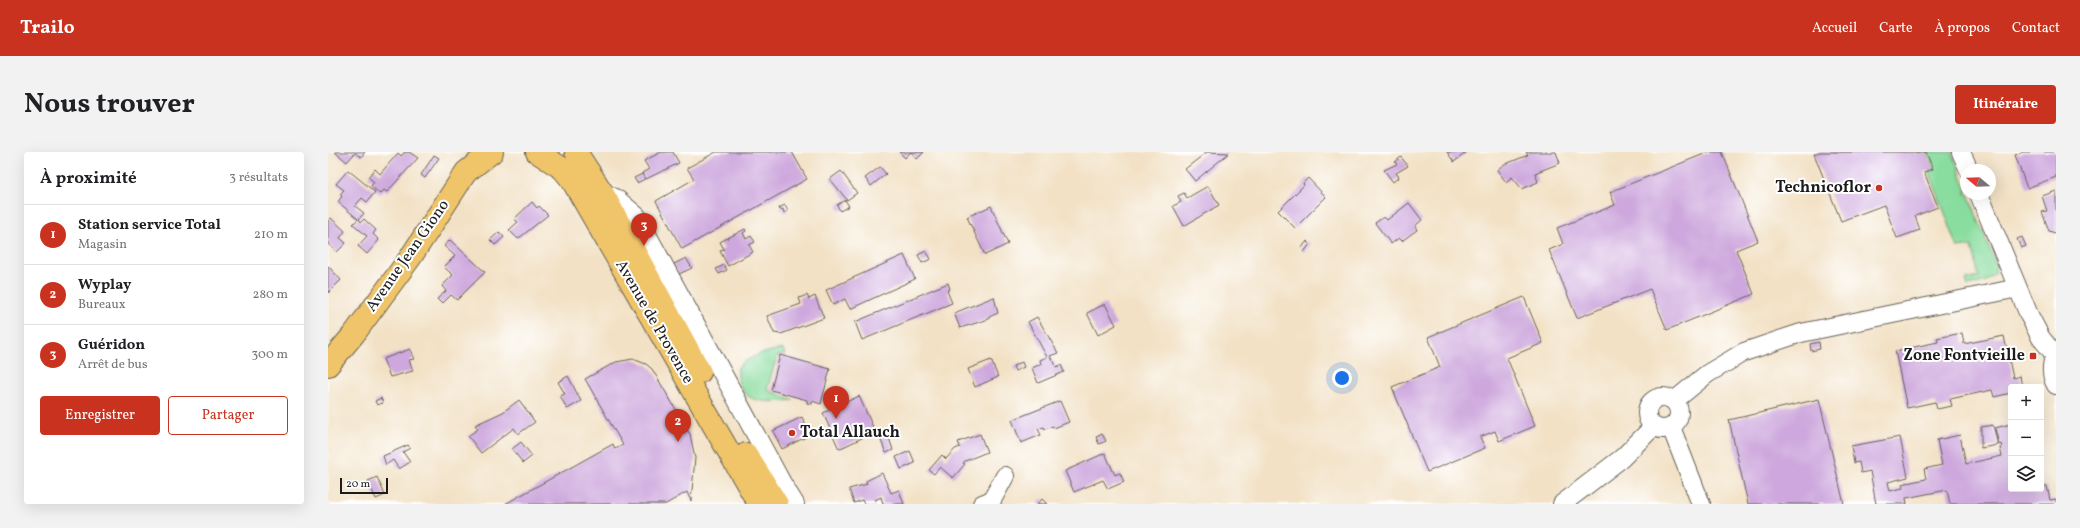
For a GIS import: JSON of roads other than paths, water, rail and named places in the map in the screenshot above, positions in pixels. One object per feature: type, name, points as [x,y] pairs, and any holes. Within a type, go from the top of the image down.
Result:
[{"type":"main road","name":"Avenue Jean Giono","points":[[328,342],[399,252],[466,152]]},
{"type":"main road","name":"Avenue Jean Giono","points":[[328,365],[354,334],[410,258],[466,172],[492,152]]},
{"type":"main road","name":"Avenue de Provence","points":[[537,152],[563,169],[572,180],[759,504]]},
{"type":"main road","name":"Avenue de Provence","points":[[576,152],[602,192],[738,442],[777,504]]},
{"type":"street","points":[[1961,152],[1966,164]]},
{"type":"street","name":"Avenue de Provence","points":[[602,192],[617,199],[638,216],[782,483],[795,504]]},
{"type":"street","points":[[1981,200],[2018,288],[2041,338],[2055,354],[2052,373],[2056,385]]},
{"type":"street","points":[[1674,401],[1707,374],[1744,352],[1794,336],[2018,288]]},
{"type":"street","points":[[1562,504],[1662,426],[1676,423],[1679,411],[1674,401],[1661,397],[1650,403],[1647,415],[1662,426],[1701,504]]},
{"type":"street","points":[[982,504],[992,500],[1005,476]]},
{"type":"place","name":"Technicoflor","points":[[1879,188]]},
{"type":"place","name":"Guéridon","points":[[644,246]]},
{"type":"place","name":"Zone Fontvieille","points":[[2033,356]]},
{"type":"place","name":"Station service Total","points":[[836,419]]},
{"type":"place","name":"Total Allauch","points":[[792,433]]},
{"type":"place","name":"Wyplay","points":[[678,442]]}]
